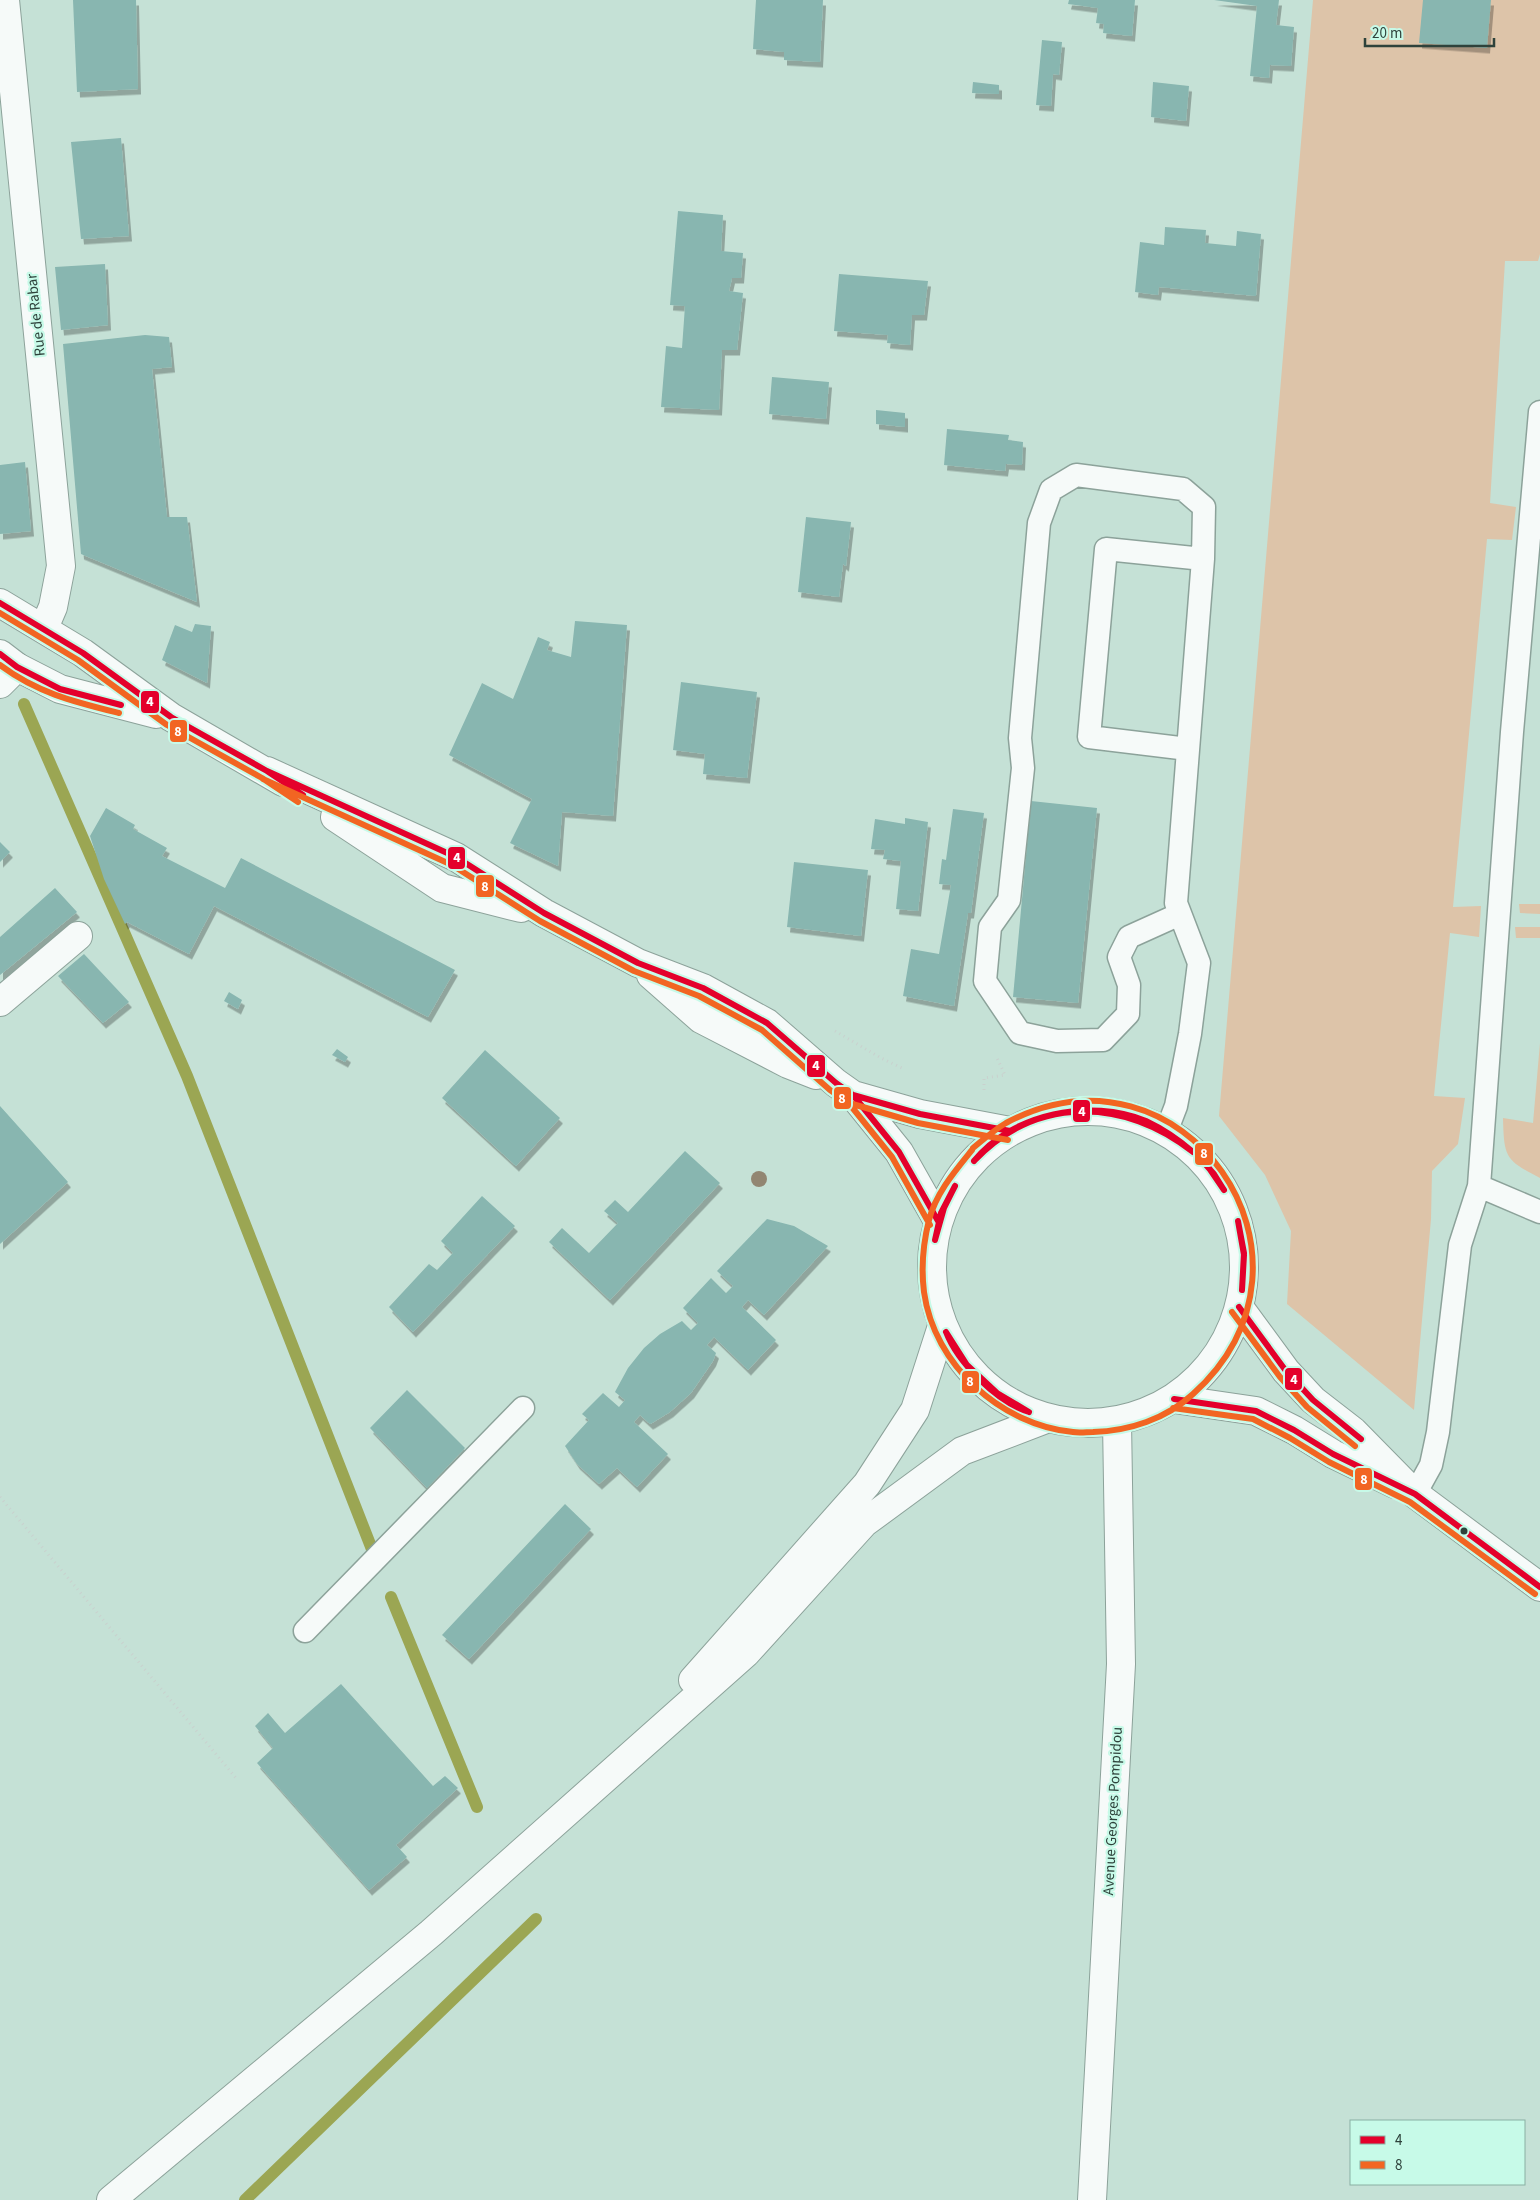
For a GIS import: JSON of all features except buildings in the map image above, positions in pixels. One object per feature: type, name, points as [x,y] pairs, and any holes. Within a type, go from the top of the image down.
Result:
[{"type":"main road","name":"Rue de Rabar","points":[[5,0],[61,566],[54,607],[44,628]]},
{"type":"main road","points":[[3,608],[44,628],[82,653],[171,718],[267,771],[442,888],[544,914],[638,963],[701,1019],[788,1064],[844,1089],[920,1114],[1010,1131]]},
{"type":"main road","points":[[60,689],[74,679],[82,667],[82,653]]},
{"type":"main road","points":[[6,669],[60,689],[171,718]]},
{"type":"main road","points":[[0,1002],[78,936]]},
{"type":"main road","points":[[844,1089],[899,1152],[938,1221]]},
{"type":"main road","points":[[1082,1110],[1120,1113],[1156,1126],[1166,1132],[1192,1150],[1220,1182],[1238,1222],[1245,1265],[1239,1307],[1226,1343],[1203,1374],[1174,1399],[1147,1413],[1117,1422],[1081,1425],[1046,1419],[1012,1405],[982,1384],[959,1357],[942,1326],[933,1292],[931,1256],[938,1221],[954,1186],[979,1155],[1010,1131],[1045,1116],[1082,1110]]},
{"type":"main road","points":[[1239,1307],[1286,1371],[1306,1392],[1353,1431],[1415,1494],[1540,1587]]},
{"type":"main road","points":[[612,1770],[867,1484],[915,1410],[942,1326]]},
{"type":"main road","points":[[1174,1399],[1256,1411],[1294,1430],[1333,1454],[1415,1494]]},
{"type":"main road","points":[[111,2200],[431,1933],[612,1770],[746,1653],[864,1523],[962,1451],[1046,1419]]},
{"type":"main road","name":"Avenue Georges Pompidou","points":[[1092,2200],[1121,1664],[1117,1422]]},
{"type":"lane","points":[[1415,1494],[1431,1466],[1438,1432],[1460,1245],[1479,1186],[1512,732],[1540,412]]},
{"type":"lane","points":[[1166,1132],[1176,1106],[1190,1034],[1199,962],[1176,903],[1203,559],[1204,507],[1183,488],[1076,475],[1051,490],[1039,523],[1020,738],[1023,768],[1009,900],[990,927],[985,981],[1020,1033],[1057,1041],[1103,1040],[1128,1014],[1129,985],[1119,957],[1129,937],[1180,914]]},
{"type":"lane","points":[[1189,738],[1090,737],[1090,727],[1106,548],[1203,559]]},
{"type":"lane","points":[[1479,1186],[1540,1212]]},
{"type":"lane","points":[[305,1631],[523,1408]]},
{"type":"path","points":[[0,1497],[236,1778]]},
{"type":"shaded area","points":[[1313,0],[1540,0],[1540,254],[1538,261],[1505,261],[1490,503],[1516,507],[1512,540],[1487,539],[1453,907],[1481,906],[1479,937],[1450,933],[1434,1096],[1465,1098],[1458,1144],[1432,1171],[1431,1219],[1414,1410],[1287,1304],[1291,1231],[1265,1175],[1219,1116]]},
{"type":"shaded area","points":[[1519,904],[1540,904],[1540,914],[1520,913]]},
{"type":"shaded area","points":[[1515,927],[1540,927],[1540,938],[1516,938]]},
{"type":"shaded area","points":[[1540,1043],[1540,1178],[1520,1167],[1509,1156],[1504,1141],[1503,1118],[1533,1123]]},
{"type":"waterway","points":[[24,704],[187,1076],[375,1557]]},
{"type":"waterway","points":[[391,1597],[477,1807]]},
{"type":"waterway","points":[[245,2200],[536,1919]]},
{"type":"transit line","name":"4","points":[[0,603],[83,653],[171,717],[267,771],[303,795]]},
{"type":"transit line","name":"8","points":[[0,613],[78,660],[167,725],[262,778],[298,802]]},
{"type":"transit line","name":"4","points":[[0,654],[17,667],[60,689],[121,705]]},
{"type":"transit line","name":"8","points":[[0,665],[42,690],[119,713]]},
{"type":"transit line","name":"4","points":[[267,771],[456,857],[544,913],[638,963],[703,988],[767,1023],[836,1083],[853,1095],[920,1114],[1010,1131]]},
{"type":"transit line","name":"8","points":[[263,779],[452,865],[540,921],[634,971],[699,996],[762,1030],[830,1090],[849,1103],[918,1123],[1008,1140]]},
{"type":"transit line","name":"4","points":[[843,1088],[853,1095],[899,1152],[938,1221]]},
{"type":"transit line","name":"8","points":[[838,1095],[847,1101],[892,1157],[930,1225]]},
{"type":"transit line","name":"8","points":[[972,1150],[947,1183],[932,1210],[925,1238],[923,1274],[924,1292],[930,1319],[941,1344],[957,1367],[975,1387],[997,1404],[1021,1417],[1046,1427],[1075,1432],[1107,1431],[1146,1422],[1171,1410],[1193,1394],[1236,1339],[1252,1281],[1247,1223],[1222,1172],[1182,1131],[1131,1106],[1071,1102],[1006,1123],[973,1148]]},
{"type":"transit line","name":"4","points":[[974,1161],[990,1145],[1009,1131],[1031,1121],[1054,1114],[1077,1111],[1101,1111],[1124,1114],[1146,1121],[1171,1135],[1193,1152]]},
{"type":"transit line","name":"4","points":[[974,1161],[999,1139],[1025,1124],[1053,1115],[1082,1112],[1110,1114],[1139,1121],[1167,1134],[1193,1152]]},
{"type":"transit line","name":"4","points":[[1198,1156],[1214,1174],[1224,1190]]},
{"type":"transit line","name":"4","points":[[1198,1156],[1224,1190]]},
{"type":"transit line","name":"4","points":[[935,1240],[941,1213],[955,1186]]},
{"type":"transit line","name":"4","points":[[935,1240],[944,1208],[955,1186]]},
{"type":"transit line","name":"4","points":[[1238,1221],[1244,1253],[1242,1290]]},
{"type":"transit line","name":"4","points":[[1238,1221],[1244,1255],[1242,1290]]},
{"type":"transit line","name":"4","points":[[1239,1307],[1286,1371],[1313,1400],[1361,1439]]},
{"type":"transit line","name":"8","points":[[1232,1312],[1280,1377],[1307,1407],[1355,1446]]},
{"type":"transit line","name":"4","points":[[946,1332],[967,1365],[997,1393],[1029,1412]]},
{"type":"transit line","name":"4","points":[[946,1332],[960,1356],[980,1380],[1004,1400],[1029,1412]]},
{"type":"transit line","name":"4","points":[[1174,1399],[1256,1411],[1294,1430],[1333,1454],[1415,1494],[1540,1587]]},
{"type":"transit line","name":"8","points":[[1173,1408],[1253,1419],[1290,1438],[1329,1462],[1410,1502],[1535,1594]]}]
